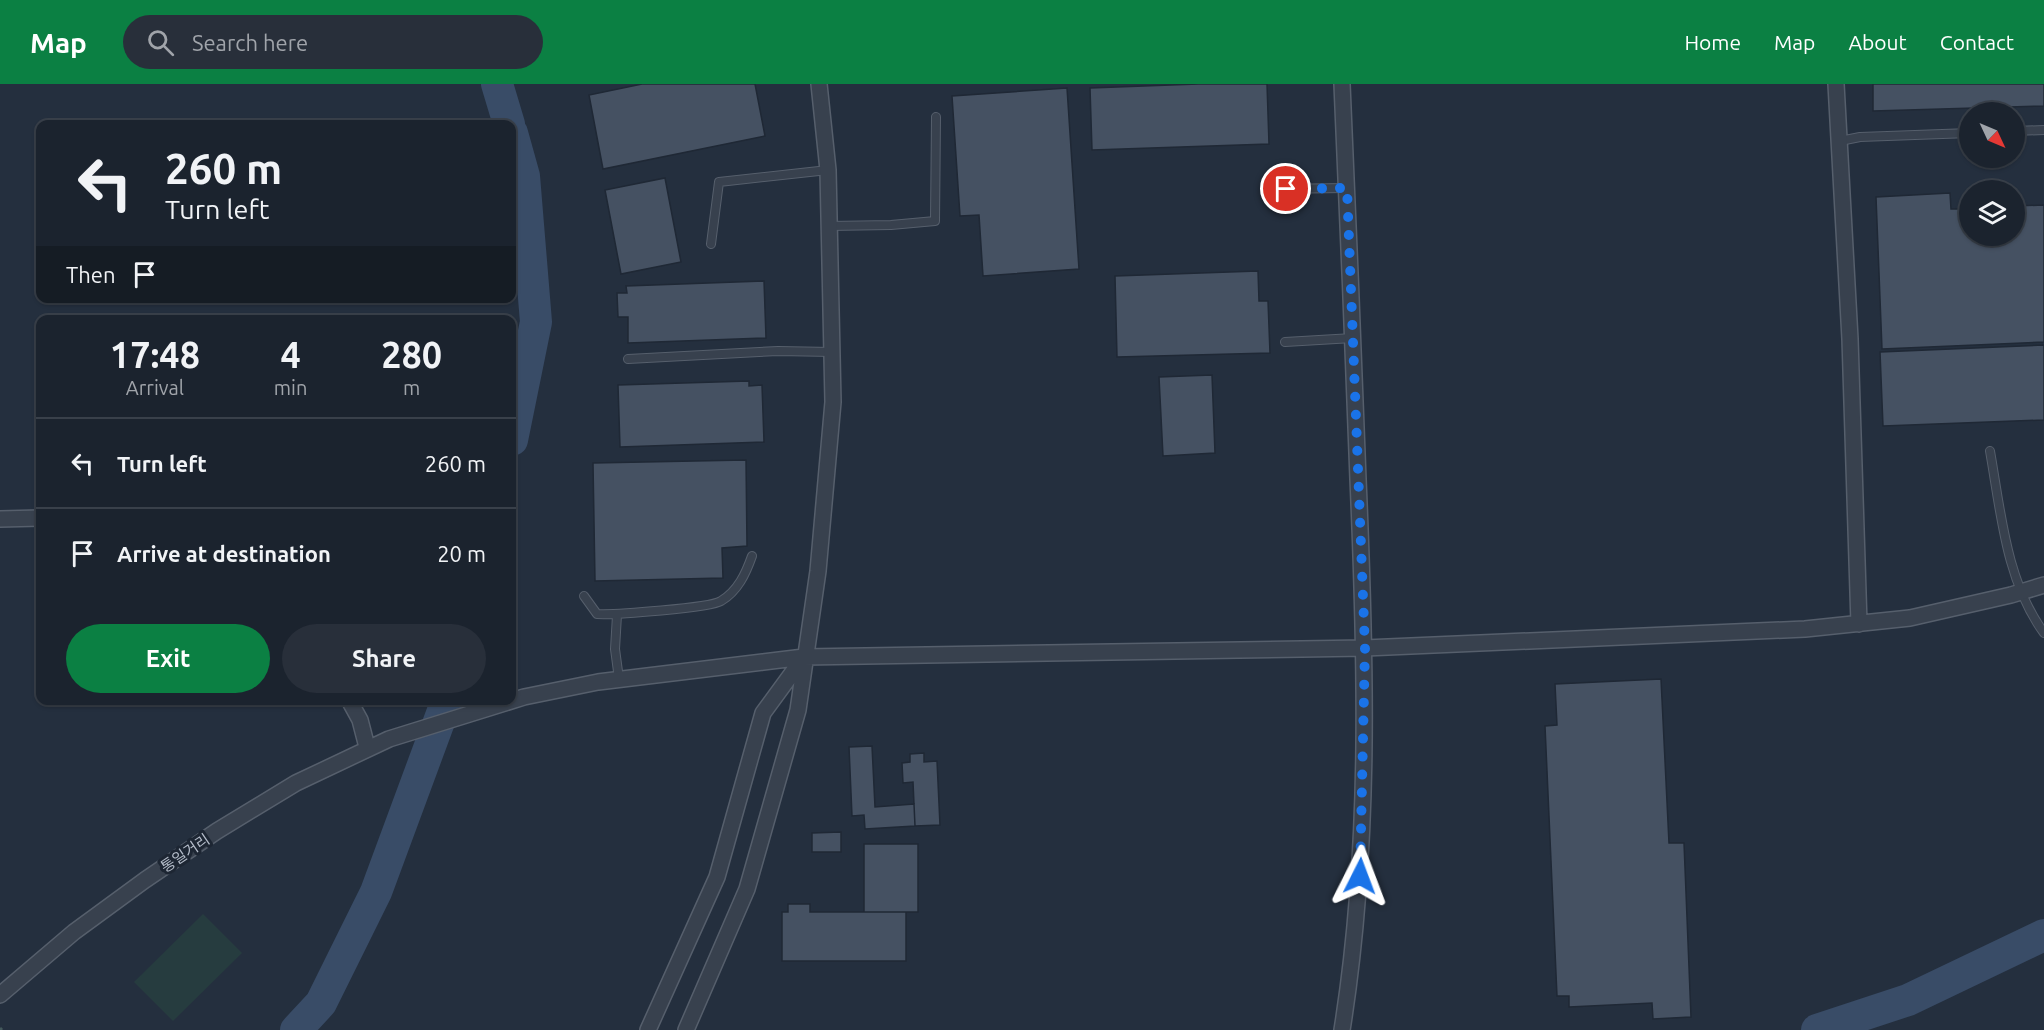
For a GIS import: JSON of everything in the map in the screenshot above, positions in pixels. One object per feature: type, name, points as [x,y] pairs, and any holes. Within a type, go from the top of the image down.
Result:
[{"type":"street","points":[[686,1030],[747,889],[798,710],[818,571],[833,402],[828,170],[819,84]]},
{"type":"street","points":[[1342,84],[1365,648],[1359,887],[1351,970],[1342,1030]]},
{"type":"street","points":[[1836,84],[1853,404],[1859,624]]},
{"type":"street","points":[[0,519],[36,518]]},
{"type":"street","name":"통일거리","points":[[516,699],[619,679],[804,657],[1365,648],[1859,624],[1910,618],[2044,585]]},
{"type":"street","points":[[648,1030],[717,877],[763,713],[804,657]]},
{"type":"street","points":[[352,705],[360,720],[367,747]]},
{"type":"street","name":"통일거리","points":[[0,995],[75,932],[208,837],[296,783],[367,747],[498,705]]},
{"type":"lane","points":[[829,226],[891,225],[935,221],[936,117]]},
{"type":"lane","points":[[2025,131],[2044,130]]},
{"type":"lane","points":[[1840,141],[1860,137],[1959,133]]},
{"type":"lane","points":[[711,244],[719,182],[828,170]]},
{"type":"lane","points":[[1269,189],[1347,188]]},
{"type":"lane","points":[[1285,342],[1353,338]]},
{"type":"lane","points":[[628,359],[778,351],[832,352]]},
{"type":"lane","points":[[1990,451],[2009,558],[2032,616],[2044,633]]},
{"type":"lane","points":[[584,596],[597,614],[617,615],[721,602],[744,579],[752,556]]},
{"type":"lane","points":[[617,615],[615,649],[619,679]]},
{"type":"green space","points":[[203,914],[242,953],[173,1021],[134,982]]},
{"type":"building","points":[[642,84],[755,84],[765,136],[603,169],[589,95]]},
{"type":"building","points":[[1267,84],[1269,144],[1092,150],[1090,88]]},
{"type":"building","points":[[1873,84],[2044,84],[2044,106],[2025,107],[2025,102],[1959,102],[1959,108],[1873,111]]},
{"type":"building","points":[[1067,88],[1079,269],[983,276],[979,215],[960,216],[952,96]]},
{"type":"building","points":[[665,178],[681,262],[621,274],[605,190]]},
{"type":"building","points":[[1950,193],[1951,209],[1959,209],[1959,246],[2025,246],[2025,206],[2044,205],[2044,342],[1882,349],[1876,197]]},
{"type":"building","points":[[1258,271],[1259,301],[1268,301],[1270,353],[1117,357],[1115,276]]},
{"type":"building","points":[[764,281],[766,338],[628,343],[628,317],[618,317],[617,293],[627,293],[626,286]]},
{"type":"building","points":[[2044,345],[2044,420],[1883,426],[1880,352]]},
{"type":"building","points":[[1212,375],[1215,453],[1163,456],[1159,377]]},
{"type":"building","points":[[749,381],[749,386],[762,385],[764,442],[620,447],[618,385]]},
{"type":"building","points":[[746,460],[747,546],[722,548],[723,578],[595,581],[593,463]]},
{"type":"building","points":[[1661,679],[1669,843],[1684,843],[1691,1017],[1653,1019],[1652,1003],[1569,1007],[1569,996],[1557,996],[1545,726],[1557,725],[1555,684]]},
{"type":"building","points":[[872,746],[875,807],[914,804],[915,826],[865,829],[864,815],[852,816],[849,747]]},
{"type":"building","points":[[924,753],[924,762],[937,761],[940,825],[915,826],[913,782],[903,783],[902,763],[910,762],[910,754]]},
{"type":"building","points":[[841,832],[841,852],[812,852],[812,833]]},
{"type":"building","points":[[864,844],[918,844],[918,912],[864,912]]},
{"type":"building","points":[[788,904],[810,904],[810,912],[906,912],[906,961],[782,961],[782,912],[788,912]]},
{"type":"waterway","points":[[497,84],[508,120]]},
{"type":"waterway","points":[[516,147],[524,176],[536,322],[516,420]]},
{"type":"waterway","points":[[296,1030],[321,1003],[376,892],[445,705]]},
{"type":"waterway","points":[[1817,1030],[1908,1000],[2044,935]]},
{"type":"route","points":[[1286,189],[1347,188],[1365,648],[1360,876]]}]
